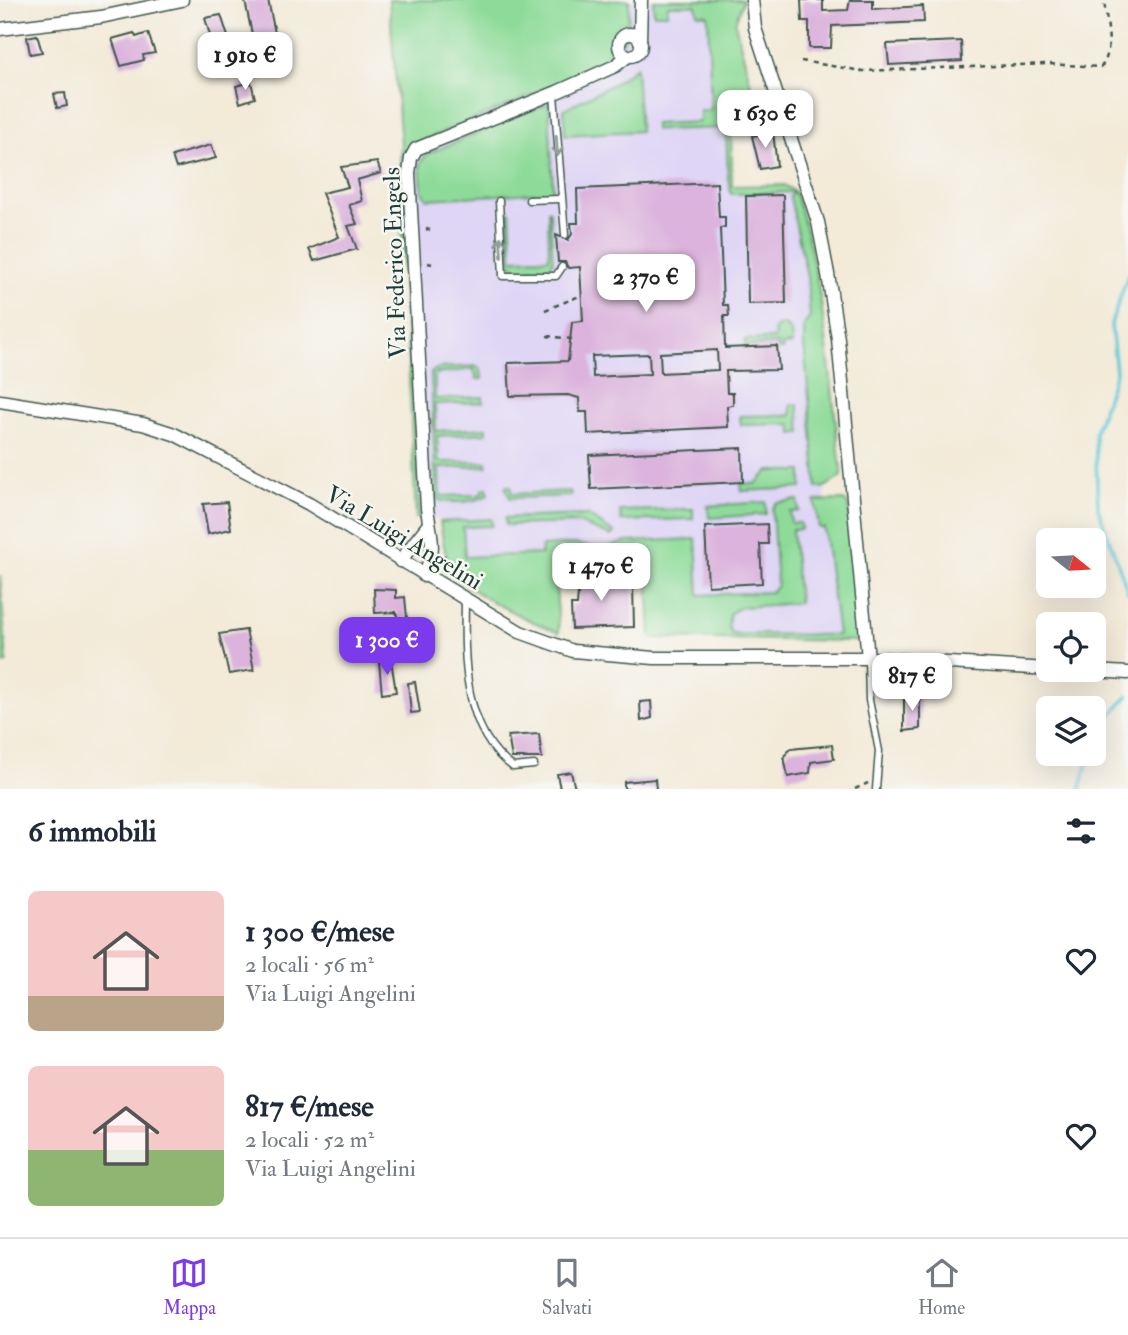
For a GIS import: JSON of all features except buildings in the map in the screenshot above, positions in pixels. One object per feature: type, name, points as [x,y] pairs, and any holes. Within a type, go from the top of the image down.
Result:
[{"type":"street","points":[[0,29],[101,17],[182,0]]},
{"type":"street","points":[[752,0],[755,28],[811,197],[828,274],[838,339],[868,658]]},
{"type":"street","points":[[636,38],[621,38],[624,53],[637,54],[636,38],[641,5]]},
{"type":"street","name":"Via Federico Engels","points":[[424,576],[433,554],[429,524],[409,173],[411,158],[416,149],[599,72],[624,53]]},
{"type":"street","name":"Via Luigi Angelini","points":[[0,401],[143,424],[174,434],[309,504],[520,632],[573,651],[654,658],[868,658],[1036,668]]},
{"type":"street","points":[[400,561],[429,524]]},
{"type":"street","points":[[1106,672],[1128,673]]},
{"type":"lane","points":[[554,93],[560,199],[565,235]]},
{"type":"lane","points":[[529,200],[560,199]]},
{"type":"lane","points":[[499,201],[503,276],[556,276],[562,267]]},
{"type":"lane","points":[[465,600],[464,650],[473,709],[495,755],[513,767],[534,765]]},
{"type":"lane","points":[[868,658],[869,700],[879,751],[876,789]]},
{"type":"path","points":[[801,61],[862,71],[1048,64],[1101,67],[1107,60],[1109,44],[1104,0]]},
{"type":"path","points":[[545,310],[582,295]]},
{"type":"path","points":[[547,336],[572,339]]},
{"type":"path","points":[[442,551],[449,573],[457,582]]},
{"type":"shaded area","points":[[389,0],[743,0],[735,23],[760,120],[731,122],[732,186],[784,185],[795,192],[803,216],[817,281],[842,476],[825,487],[825,499],[843,500],[856,641],[651,638],[648,572],[554,552],[559,633],[520,616],[459,580],[452,571],[445,553],[440,519],[416,518],[399,178],[401,144]]},
{"type":"green space","points":[[389,0],[629,0],[623,43],[606,65],[414,144],[407,151],[403,168],[410,325],[407,327],[407,334],[412,335],[420,519],[416,518],[399,178],[401,144]]},
{"type":"green space","points":[[653,0],[743,0],[735,23],[760,120],[731,122],[732,186],[784,185],[795,192],[820,297],[842,476],[825,487],[817,488],[804,344],[804,325],[810,317],[807,277],[790,197],[794,192],[731,194],[726,128],[655,130],[655,124],[700,122],[700,111],[711,110],[708,15],[698,14],[696,5],[668,5],[667,14],[654,14]]},
{"type":"green space","points":[[636,67],[640,131],[565,135],[564,109],[615,83]]},
{"type":"green space","points":[[549,103],[553,192],[428,199],[422,192],[420,163],[427,154]]},
{"type":"green space","points":[[548,210],[553,262],[548,268],[515,270],[509,261],[507,212],[510,212],[512,259],[549,258]]},
{"type":"green space","points":[[784,325],[791,332],[792,344],[782,345],[783,350],[778,350],[778,344],[745,346],[745,340],[774,339],[775,327]]},
{"type":"green space","points":[[476,366],[481,370],[482,379],[477,379],[474,369],[435,374],[435,399],[483,397],[483,402],[435,404],[436,431],[486,428],[486,433],[437,436],[439,462],[487,462],[487,466],[439,468],[440,496],[480,495],[483,489],[487,488],[488,494],[471,501],[442,501],[436,499],[431,373],[438,368]]},
{"type":"green space","points":[[791,405],[798,405],[801,433],[793,434],[791,424],[741,425],[740,416],[791,415]]},
{"type":"green space","points":[[769,471],[802,471],[802,488],[742,491],[741,483],[755,484]]},
{"type":"green space","points":[[505,486],[511,486],[512,494],[570,491],[571,496],[510,498]]},
{"type":"green space","points":[[798,500],[799,511],[790,512],[791,523],[800,523],[801,529],[792,530],[799,603],[742,607],[730,613],[728,626],[732,634],[838,635],[824,528],[819,528],[815,501],[843,500],[848,504],[862,635],[856,641],[651,638],[648,572],[554,552],[559,633],[484,597],[459,579],[447,558],[440,522],[491,519],[492,526],[463,527],[465,557],[541,554],[542,546],[574,544],[603,549],[625,542],[696,539],[699,595],[771,592],[777,586],[772,510],[776,503]]},
{"type":"green space","points":[[766,502],[766,514],[709,518],[708,506]]},
{"type":"green space","points":[[693,509],[693,519],[621,521],[620,511]]},
{"type":"green space","points":[[587,515],[614,533],[611,536],[579,523],[506,525],[505,518]]},
{"type":"green space","points":[[0,575],[7,663],[0,664]]},
{"type":"waterway","points":[[1128,275],[1111,324],[1116,372],[1095,432],[1098,508],[1128,592]]},
{"type":"waterway","points":[[1106,720],[1128,696]]},
{"type":"waterway","points":[[1080,789],[1087,766]]}]
